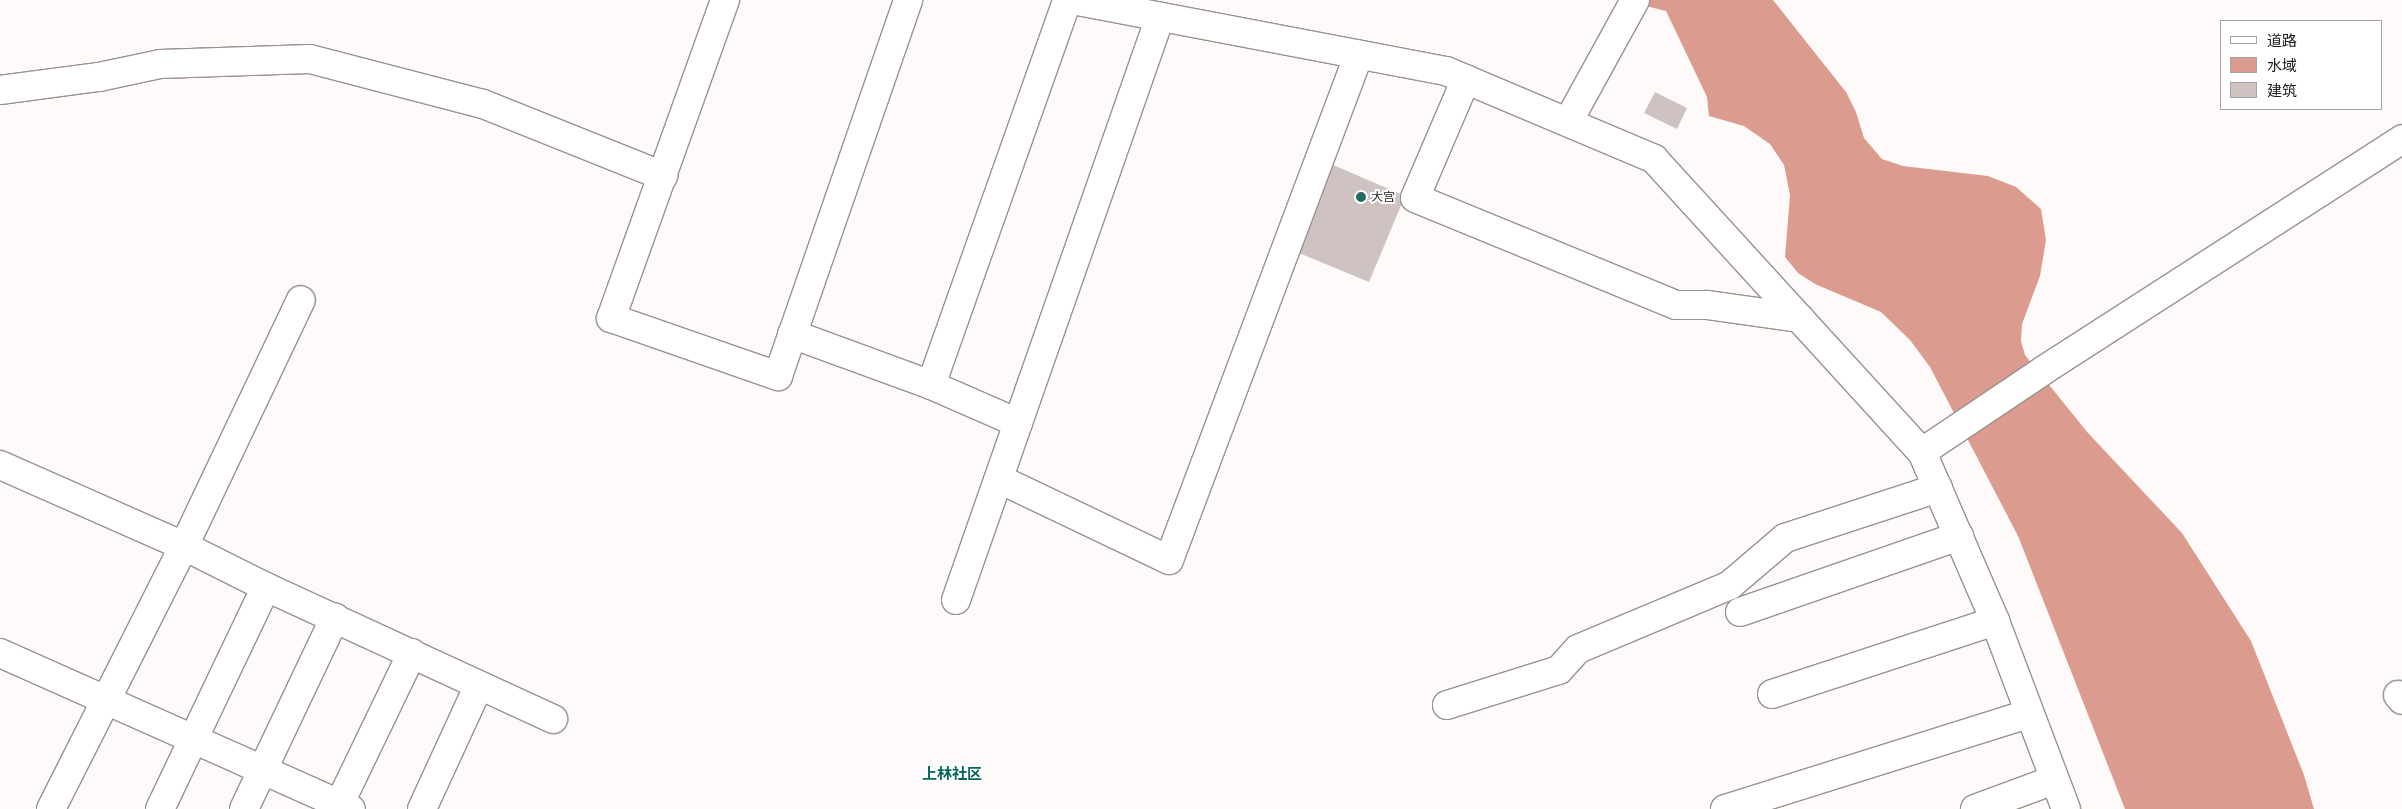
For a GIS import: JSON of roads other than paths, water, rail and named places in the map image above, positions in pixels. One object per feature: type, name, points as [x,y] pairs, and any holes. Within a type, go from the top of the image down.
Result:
[{"type":"street","points":[[725,0],[611,318],[778,376],[908,0]]},
{"type":"street","points":[[931,386],[1067,0]]},
{"type":"street","points":[[1073,0],[1446,71],[1654,159],[1922,452],[1995,621],[2066,809]]},
{"type":"street","points":[[1568,122],[1635,0]]},
{"type":"street","points":[[956,600],[1160,17]]},
{"type":"street","points":[[999,479],[1170,560],[1359,54]]},
{"type":"street","points":[[0,90],[99,76],[160,64],[310,59],[483,104],[663,176]]},
{"type":"street","points":[[1466,79],[1415,198],[1676,304],[1708,305],[1799,318]]},
{"type":"street","points":[[1922,452],[2044,370],[2402,139]]},
{"type":"street","points":[[51,809],[184,546],[301,300]]},
{"type":"street","points":[[792,334],[931,386],[1018,423]]},
{"type":"street","points":[[0,465],[184,546],[266,587],[335,617],[553,720]]},
{"type":"street","points":[[1447,705],[1559,670],[1578,649],[1730,584],[1785,538],[1938,488]]},
{"type":"street","points":[[1740,612],[1959,536]]},
{"type":"street","points":[[160,809],[192,738],[266,587]]},
{"type":"street","points":[[244,809],[335,617]]},
{"type":"street","points":[[1772,694],[1995,621]]},
{"type":"street","points":[[0,653],[343,807],[412,653]]},
{"type":"street","points":[[422,809],[479,685]]},
{"type":"street","points":[[1725,809],[2029,714]]},
{"type":"street","points":[[1975,809],[2054,780]]},
{"type":"water","points":[[1622,0],[1773,0],[1846,92],[1856,112],[1864,138],[1882,159],[1903,166],[1988,176],[2016,187],[2041,209],[2046,240],[2040,276],[2022,324],[2021,341],[2025,355],[2088,433],[2182,533],[2251,641],[2304,775],[2314,809],[2125,809],[2018,536],[1930,367],[1910,340],[1881,312],[1815,284],[1798,273],[1785,257],[1790,195],[1784,165],[1770,144],[1744,126],[1709,116],[1707,97],[1666,11]]},
{"type":"place","name":"大宫","points":[[1361,197]]},
{"type":"district","name":"上林社区","points":[[952,774]]}]
